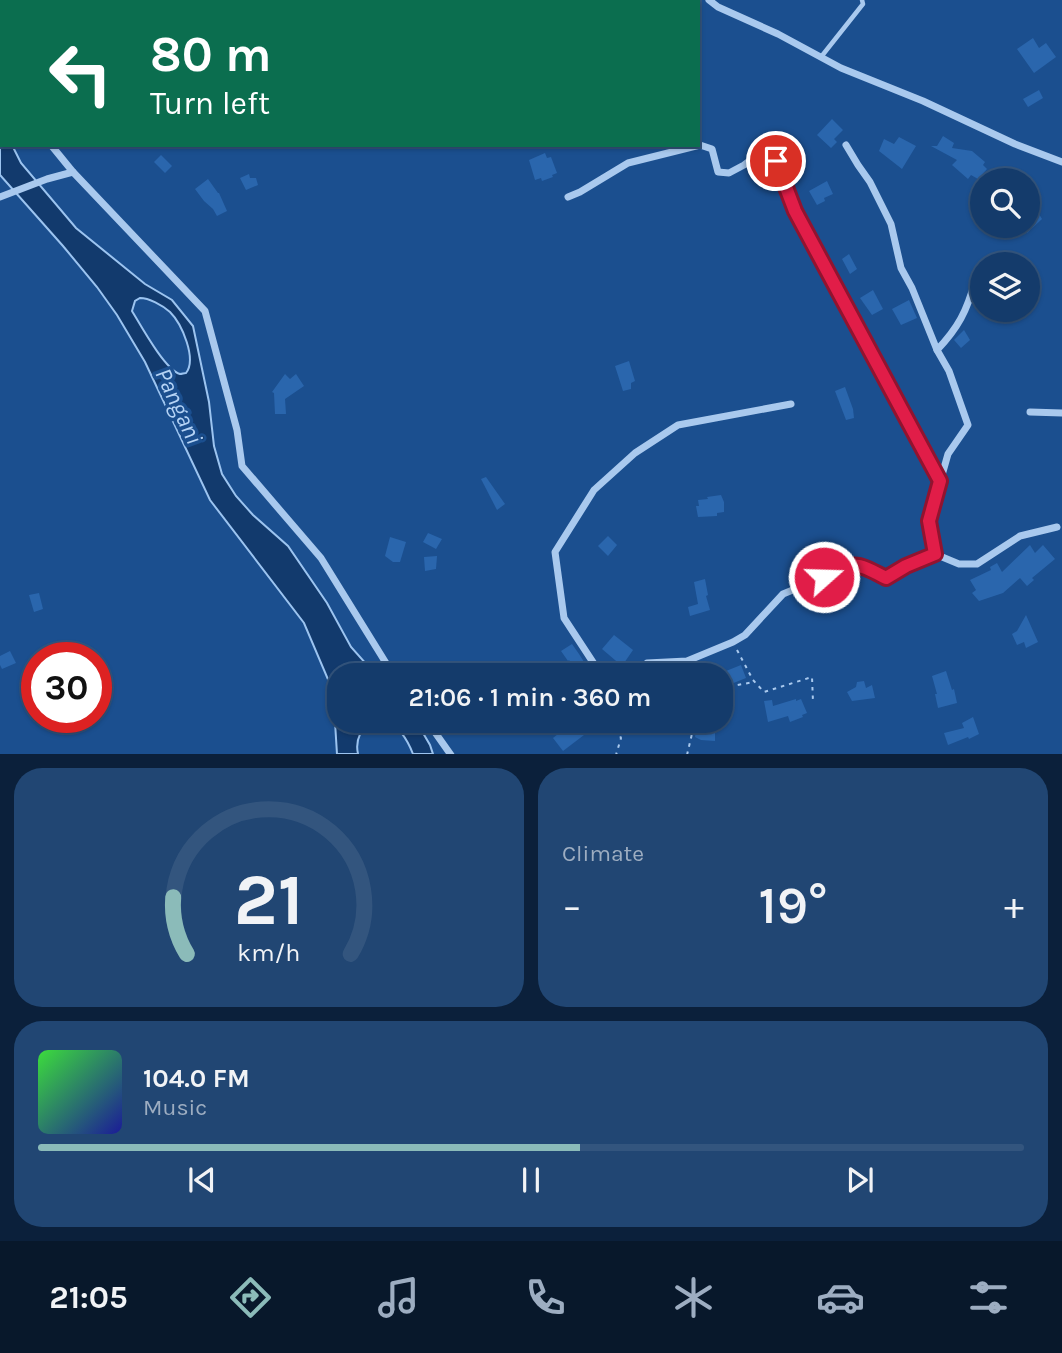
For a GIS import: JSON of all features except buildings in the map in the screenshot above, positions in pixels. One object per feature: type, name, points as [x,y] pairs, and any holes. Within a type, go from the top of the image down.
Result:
[{"type":"street","points":[[709,0],[718,8],[778,34],[841,68],[923,101],[1015,145],[1062,162]]},
{"type":"street","points":[[700,145],[712,149],[718,172],[729,173],[765,149],[776,161],[795,211],[940,481]]},
{"type":"street","points":[[846,145],[870,182],[891,224],[901,268],[949,371],[968,425],[948,454],[929,521],[935,554]]},
{"type":"street","points":[[53,147],[205,311],[237,430],[242,466],[321,558],[386,663]]},
{"type":"street","points":[[568,197],[628,163],[692,147]]},
{"type":"street","points":[[3,196],[73,172]]},
{"type":"street","points":[[937,350],[950,335],[970,300]]},
{"type":"street","points":[[594,663],[565,618],[555,552],[594,490],[635,453],[678,425],[791,404]]},
{"type":"street","points":[[1030,412],[1062,413]]},
{"type":"street","points":[[647,663],[687,660],[733,642],[745,635],[783,594],[846,566],[861,565],[886,578],[935,554],[959,564],[976,564],[1020,536],[1058,527]]},
{"type":"street","points":[[436,733],[451,754]]},
{"type":"lane","points":[[821,57],[863,4],[862,0]]},
{"type":"path","points":[[733,642],[755,682],[764,692],[812,677],[813,702]]},
{"type":"path","points":[[733,686],[755,682]]},
{"type":"path","points":[[616,754],[621,738],[618,733]]},
{"type":"path","points":[[687,754],[692,733]]},
{"type":"water","name":"Pangani","points":[[0,147],[13,147],[21,163],[76,228],[145,284],[172,300],[193,326],[209,402],[214,446],[222,474],[236,496],[253,515],[288,546],[327,603],[351,647],[365,663],[327,663],[327,677],[304,623],[210,500],[145,362],[117,315],[63,246],[0,175]],"holes":[[[144,298],[167,309],[175,317],[187,342],[190,359],[186,373],[180,374],[167,364],[153,346],[132,311],[135,301]]]},
{"type":"water","points":[[336,733],[360,733],[358,754],[337,754]]},
{"type":"water","points":[[401,733],[423,733],[433,754],[413,754]]},
{"type":"route","points":[[776,161],[795,211],[940,481],[929,521],[935,554],[886,578],[861,565],[846,566],[824,577]]}]
